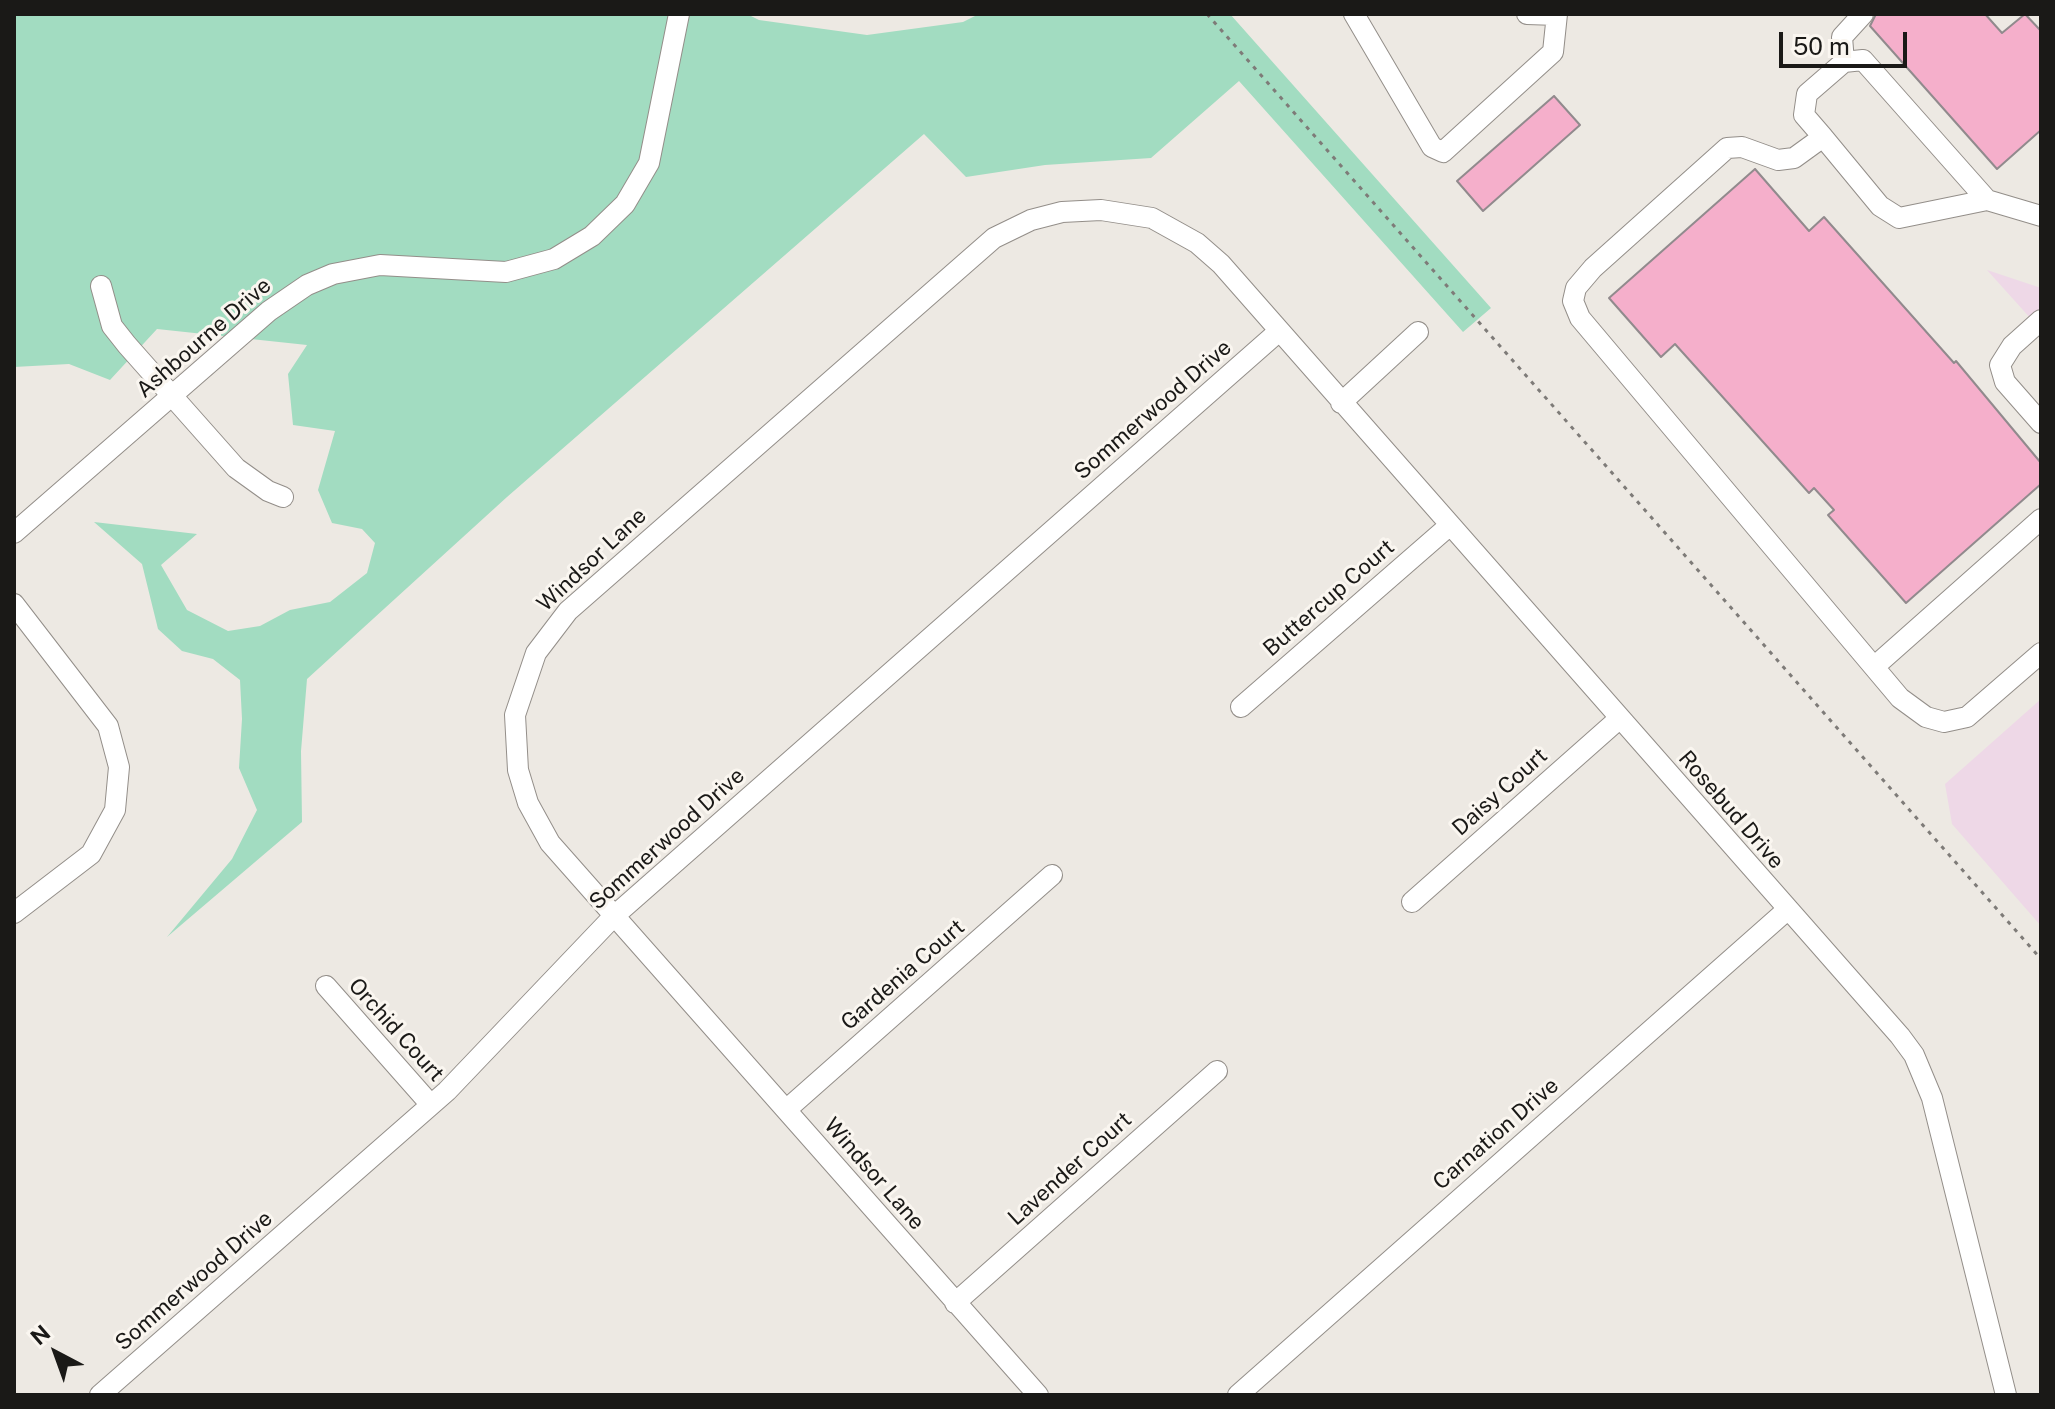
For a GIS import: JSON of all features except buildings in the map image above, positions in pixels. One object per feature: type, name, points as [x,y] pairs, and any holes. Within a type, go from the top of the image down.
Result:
[{"type":"street","name":"Ashbourne Drive","points":[[14,533],[286,297],[333,274],[380,265],[506,272],[554,259],[592,236],[625,204],[649,163],[679,14]]},
{"type":"street","points":[[1354,14],[1432,147],[1443,152],[1553,52],[1557,14],[1527,14]]},
{"type":"street","points":[[1844,62],[1842,37],[1863,14]]},
{"type":"street","points":[[1987,200],[1863,60],[1844,62],[1807,94],[1804,115],[1880,206],[1899,218],[1987,200],[2041,216]]},
{"type":"street","points":[[1823,137],[1794,158],[1778,160],[1742,147],[1727,148],[1593,268],[1576,288],[1573,301],[1580,318],[1900,698],[1926,717],[1944,722],[1967,717],[2041,653]]},
{"type":"street","name":"Windsor Lane","points":[[1038,1395],[613,917],[538,825],[518,770],[514,743],[520,693],[536,653],[568,611],[994,238],[1013,227],[1062,212],[1101,210],[1152,218],[1197,243],[1221,264],[1278,332]]},
{"type":"street","points":[[101,286],[112,326],[172,397],[236,468],[268,491],[283,497]]},
{"type":"street","points":[[2041,320],[2012,346],[2000,365],[2005,382],[2041,423]]},
{"type":"street","name":"Rosebud Drive","points":[[1278,332],[1787,910],[1879,1010],[1914,1055],[1932,1098],[2006,1395]]},
{"type":"street","name":"Sommerwood Drive","points":[[100,1395],[431,1105],[613,917],[1278,332]]},
{"type":"street","points":[[1341,403],[1418,332]]},
{"type":"street","points":[[1874,667],[2041,519]]},
{"type":"street","name":"Buttercup Court","points":[[1241,707],[1449,526]]},
{"type":"street","points":[[14,604],[108,726],[119,767],[115,810],[91,854],[14,913]]},
{"type":"street","name":"Daisy Court","points":[[1412,902],[1620,718]]},
{"type":"street","name":"Gardenia Court","points":[[786,1110],[1052,875]]},
{"type":"street","name":"Carnation Drive","points":[[1238,1395],[1787,910]]},
{"type":"street","name":"Orchid Court","points":[[326,986],[431,1105]]},
{"type":"street","name":"Lavender Court","points":[[955,1303],[1217,1071]]},
{"type":"path","points":[[1207,14],[2041,959]]},
{"type":"shaded area","points":[[1987,270],[2041,288],[2041,330]]},
{"type":"shaded area","points":[[2041,699],[2041,926],[1952,824],[1945,784]]},
{"type":"green space","points":[[14,14],[747,14],[759,20],[867,35],[963,22],[979,14],[1230,14],[1491,308],[1463,332],[1239,81],[1151,158],[1045,165],[966,177],[924,134],[507,497],[307,679],[301,751],[302,822],[167,937],[232,859],[257,810],[239,768],[242,719],[240,680],[213,659],[182,651],[158,629],[142,564],[94,522],[197,534],[161,565],[187,610],[228,631],[260,626],[290,610],[330,602],[367,573],[375,543],[362,529],[332,523],[318,490],[335,431],[293,425],[288,374],[307,345],[157,329],[110,380],[69,364],[14,367]]}]
